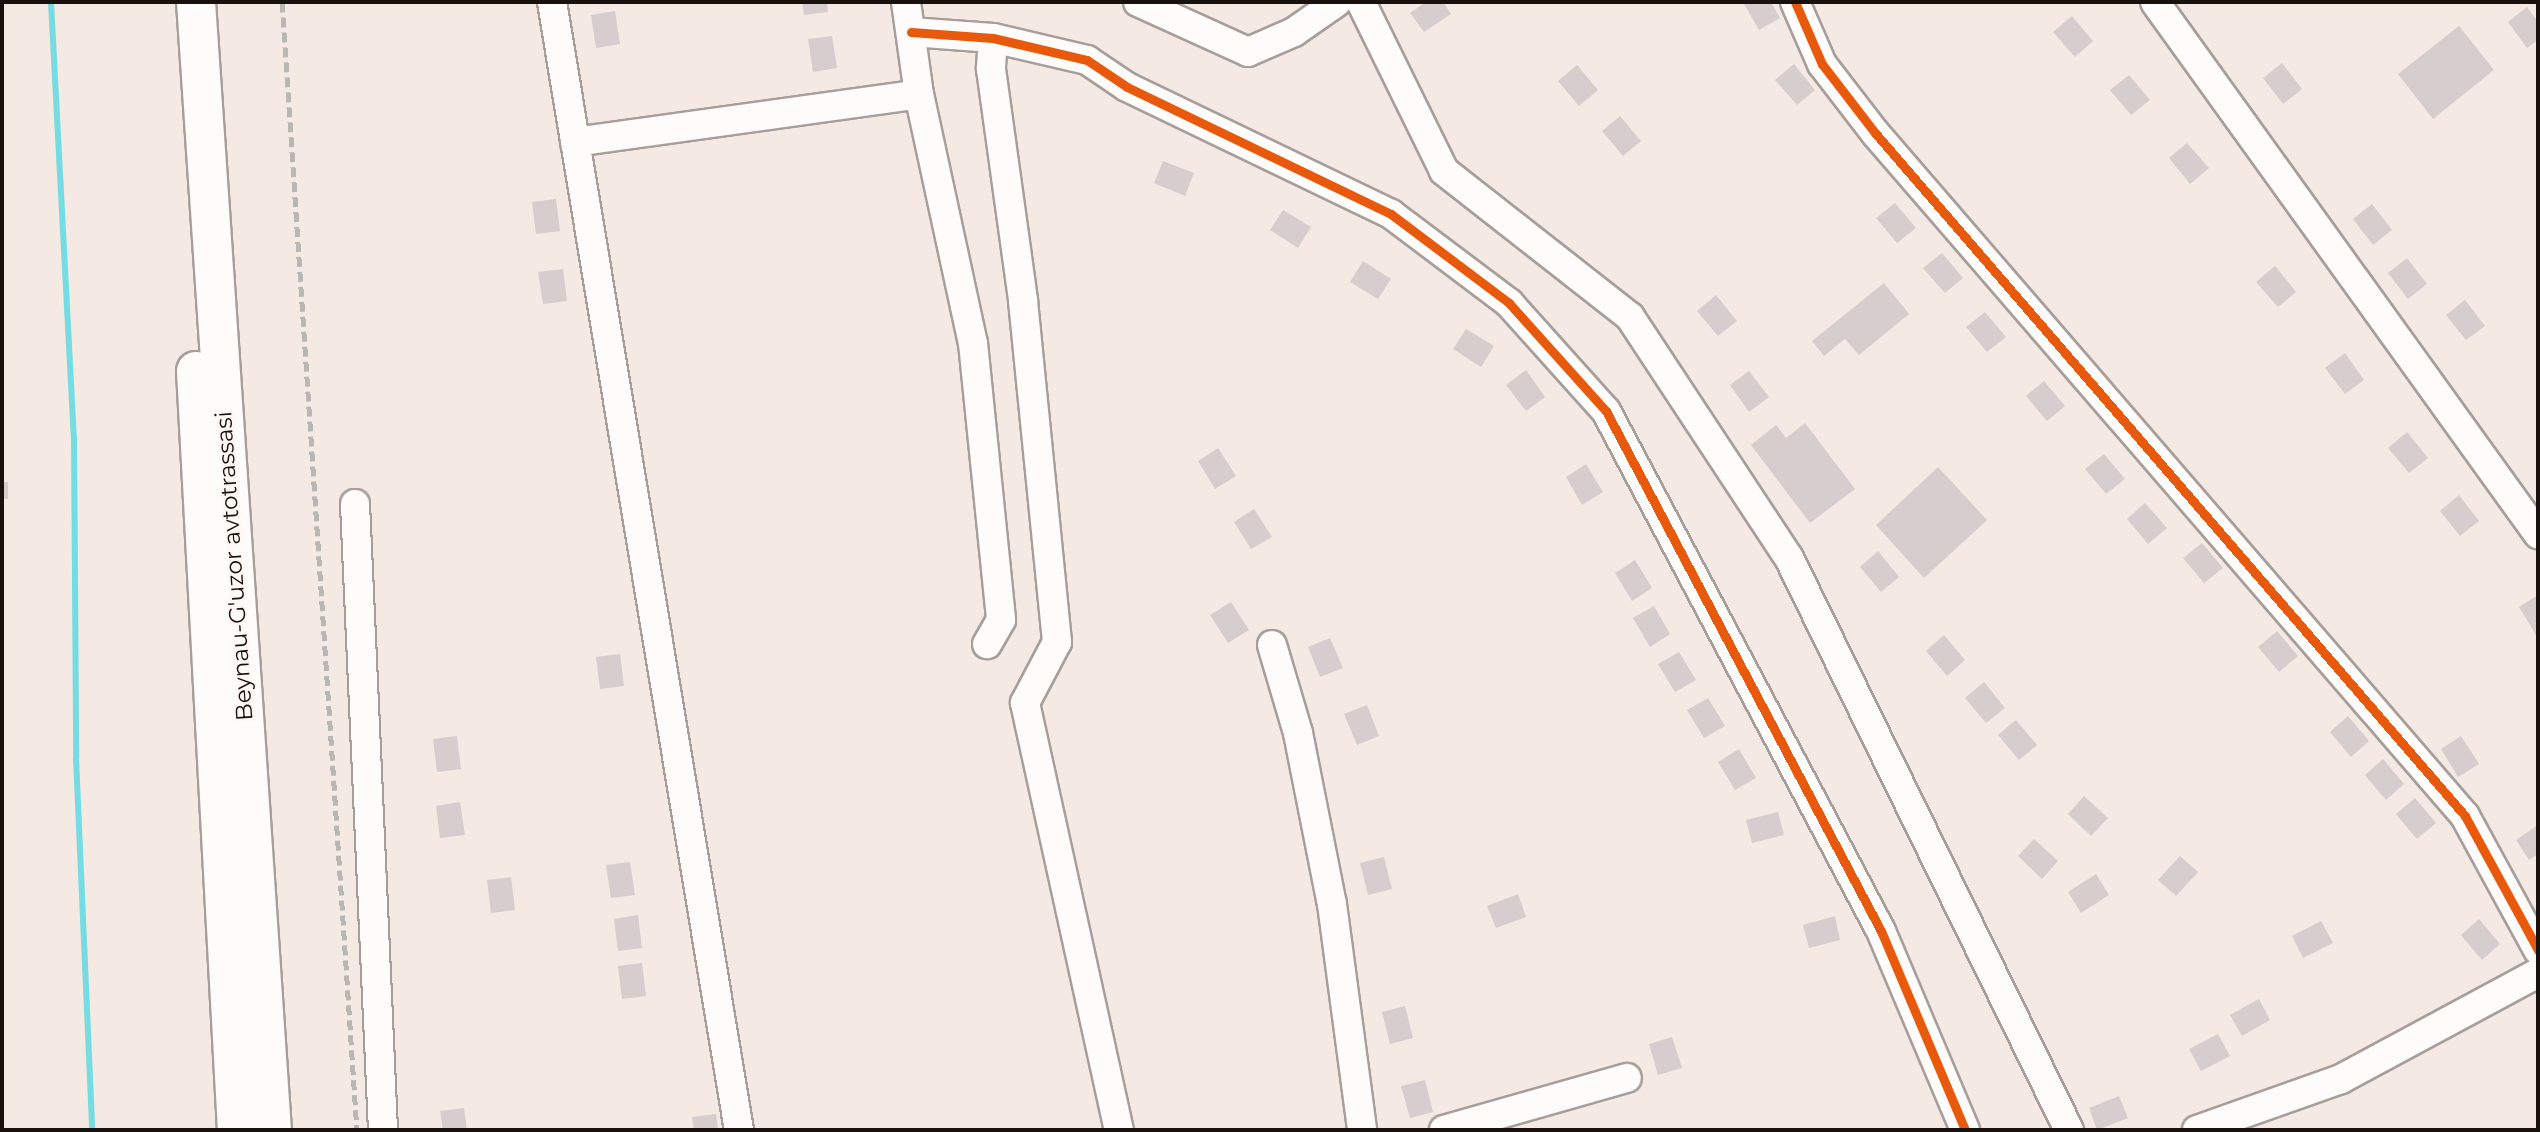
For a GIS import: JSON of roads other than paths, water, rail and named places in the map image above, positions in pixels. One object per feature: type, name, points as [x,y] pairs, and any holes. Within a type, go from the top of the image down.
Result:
[{"type":"highway","name":"Beynau-G'uzor avtotrassasi","points":[[179,2],[200,501],[237,1130]]},
{"type":"highway","name":"Beynau-G'uzor avtotrassasi","points":[[197,2],[272,1130]]},
{"type":"street","points":[[552,2],[739,1130]]},
{"type":"street","points":[[906,2],[919,94],[973,343],[1001,620],[987,644]]},
{"type":"street","points":[[1138,2],[1248,52],[1294,32],[1337,2]]},
{"type":"street","points":[[1361,2],[1444,171],[1630,317],[1774,535],[2069,1130]]},
{"type":"street","points":[[1795,2],[1822,64],[1876,134],[2465,816],[2538,950]]},
{"type":"street","points":[[2155,2],[2538,534]]},
{"type":"street","points":[[911,32],[993,38],[1087,60],[1127,87],[1391,214],[1509,303],[1606,411],[1881,931],[1965,1130]]},
{"type":"street","points":[[993,38],[1057,642],[1025,702],[1119,1130]]},
{"type":"street","points":[[575,142],[919,94]]},
{"type":"street","points":[[355,503],[383,1130]]},
{"type":"street","points":[[1272,645],[1298,733],[1332,904],[1362,1130]]},
{"type":"street","points":[[2197,1130],[2341,1079],[2538,973]]},
{"type":"street","points":[[1444,1130],[1628,1078]]},
{"type":"waterway","points":[[51,2],[74,438],[76,758],[92,1130]]},
{"type":"railway","points":[[282,2],[357,1130]]}]
